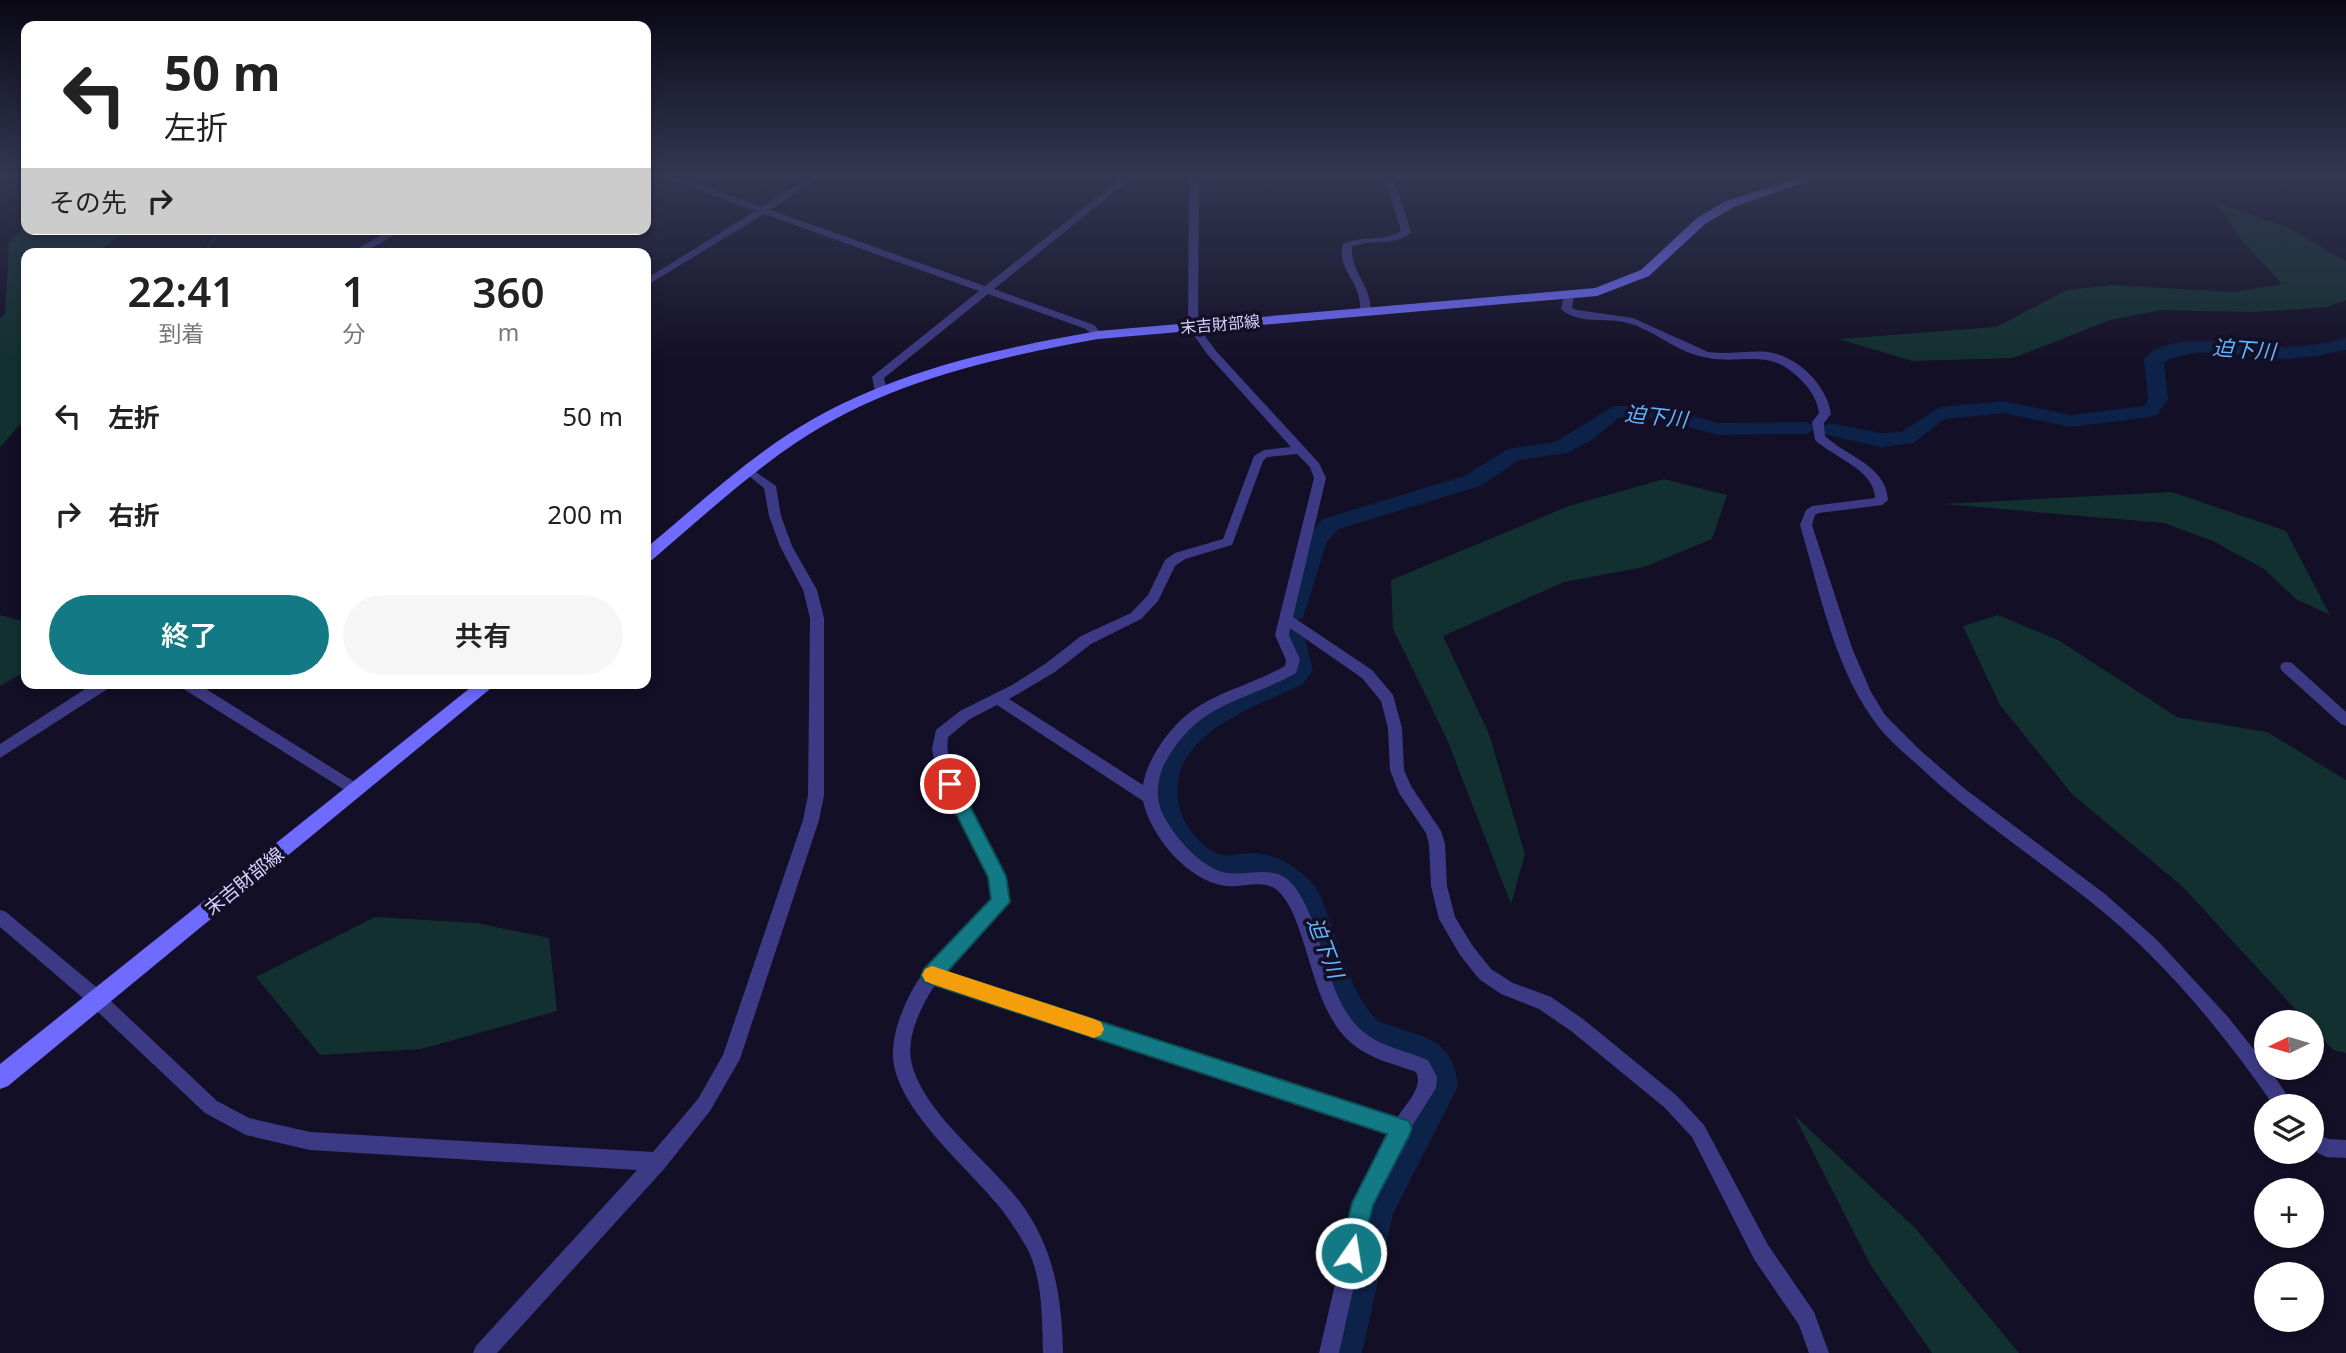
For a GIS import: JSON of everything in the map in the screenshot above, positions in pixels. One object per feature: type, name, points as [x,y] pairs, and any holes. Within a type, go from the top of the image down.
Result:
[{"type":"main road","name":"末吉財部線","points":[[651,551],[792,439],[881,391],[1022,351],[1097,335],[1597,292],[1631,281],[1660,263],[1684,238]]},
{"type":"main road","name":"末吉財部線","points":[[0,1078],[481,689]]},
{"type":"street","points":[[364,248],[383,238]]},
{"type":"street","points":[[651,280],[717,238]]},
{"type":"street","points":[[841,238],[1090,327],[1097,335]]},
{"type":"street","points":[[881,391],[878,377],[1051,238]]},
{"type":"street","points":[[1194,238],[1193,327],[1212,353],[1315,466],[1320,478],[1282,635],[1293,660],[1291,669],[1219,701],[1196,714],[1176,732],[1153,770],[1149,797],[1160,825],[1201,869],[1224,879],[1257,876],[1285,886],[1295,900],[1346,1024],[1361,1041],[1422,1066],[1427,1077],[1427,1088],[1401,1128],[1363,1203],[1329,1353]]},
{"type":"street","points":[[1366,313],[1363,292],[1348,266],[1347,246],[1356,241],[1393,238]]},
{"type":"street","points":[[1569,296],[1566,309],[1577,315],[1628,320],[1705,355],[1759,353],[1778,356],[1787,360],[1811,383],[1818,392],[1824,409],[1818,422],[1819,437],[1870,474],[1882,492],[1882,500],[1874,503],[1816,509],[1810,513],[1806,524],[1860,684],[1876,713],[1931,769],[2098,898],[2158,950],[2239,1039],[2277,1094]]},
{"type":"street","points":[[1053,1353],[1052,1307],[1045,1272],[1034,1242],[995,1186],[918,1098],[902,1063],[906,1032],[918,996],[931,976],[1000,902],[997,876],[956,799],[939,749],[941,734],[953,723],[1050,668],[1086,640],[1136,615],[1153,598],[1170,563],[1180,556],[1228,542],[1258,459],[1264,454],[1299,450]]},
{"type":"street","points":[[483,1353],[657,1162],[704,1105],[731,1059],[793,880],[816,794],[817,618],[810,590],[786,546],[775,516],[770,485],[750,472]]},
{"type":"street","points":[[1285,618],[1367,674],[1388,699],[1395,728],[1397,770],[1404,789],[1433,831],[1437,844],[1438,886],[1447,919],[1466,950],[1485,974],[1507,989],[1545,1003],[1577,1025],[1670,1101],[1698,1131],[1760,1252],[1807,1319],[1819,1353]]},
{"type":"street","points":[[2287,667],[2346,720]]},
{"type":"street","points":[[0,752],[96,689]]},
{"type":"street","points":[[195,689],[356,789]]},
{"type":"street","points":[[998,699],[1149,797]]},
{"type":"street","points":[[0,917],[97,1000],[211,1107],[246,1126],[310,1141],[657,1162]]},
{"type":"street","points":[[931,976],[1401,1128]]},
{"type":"street","points":[[2324,1147],[2346,1149]]},
{"type":"green space","points":[[14,238],[117,238],[103,248],[21,248],[21,424],[0,447],[0,318],[5,314],[9,243]]},
{"type":"green space","points":[[2240,238],[2306,238],[2346,261],[2346,300],[2327,307],[2255,312],[2161,310],[2110,320],[2013,358],[1912,361],[1839,339],[1996,327],[2067,290],[2112,285],[2233,292],[2282,284]]},
{"type":"green space","points":[[1664,479],[1727,495],[1712,539],[1644,567],[1564,582],[1443,636],[1489,734],[1525,854],[1511,904],[1446,737],[1393,629],[1391,580],[1569,506]]},
{"type":"green space","points":[[2172,492],[2286,531],[2330,615],[2296,599],[2264,569],[2213,541],[2164,523],[1943,504]]},
{"type":"green space","points":[[0,615],[21,621],[21,674],[0,686]]},
{"type":"green space","points":[[1998,615],[2058,640],[2177,717],[2267,732],[2346,780],[2346,1053],[2333,1050],[2324,1040],[2324,1010],[2296,1010],[2183,887],[2072,794],[2000,705],[1963,626]]},
{"type":"green space","points":[[375,917],[477,923],[549,938],[557,1011],[421,1049],[320,1055],[256,977]]},
{"type":"green space","points":[[1794,1115],[1916,1229],[2019,1353],[1932,1353],[1871,1266]]},
{"type":"waterway","points":[[207,248],[214,238]]},
{"type":"waterway","name":"迫下川","points":[[1829,429],[1881,440],[1906,438],[1940,413],[2003,407],[2071,421],[2150,411],[2158,400],[2154,359],[2169,352],[2208,345],[2281,353],[2313,351],[2346,344]]},
{"type":"waterway","name":"迫下川","points":[[1295,612],[1317,538],[1331,524],[1472,481],[1515,454],[1560,448],[1583,436],[1614,412],[1654,412],[1718,429],[1807,428]]},
{"type":"waterway","name":"迫下川","points":[[1294,633],[1301,670],[1294,677],[1217,714],[1197,727],[1175,750],[1163,792],[1167,813],[1184,842],[1205,861],[1235,869],[1254,865],[1283,873],[1306,896],[1341,990],[1367,1031],[1427,1053],[1440,1066],[1442,1086],[1377,1210],[1344,1353]]},
{"type":"slow traffic","points":[[932,975],[1094,1029]]},
{"type":"route","points":[[950,784],[997,876],[1000,902],[942,961],[931,976],[1401,1128],[1363,1203],[1351,1253]]}]
